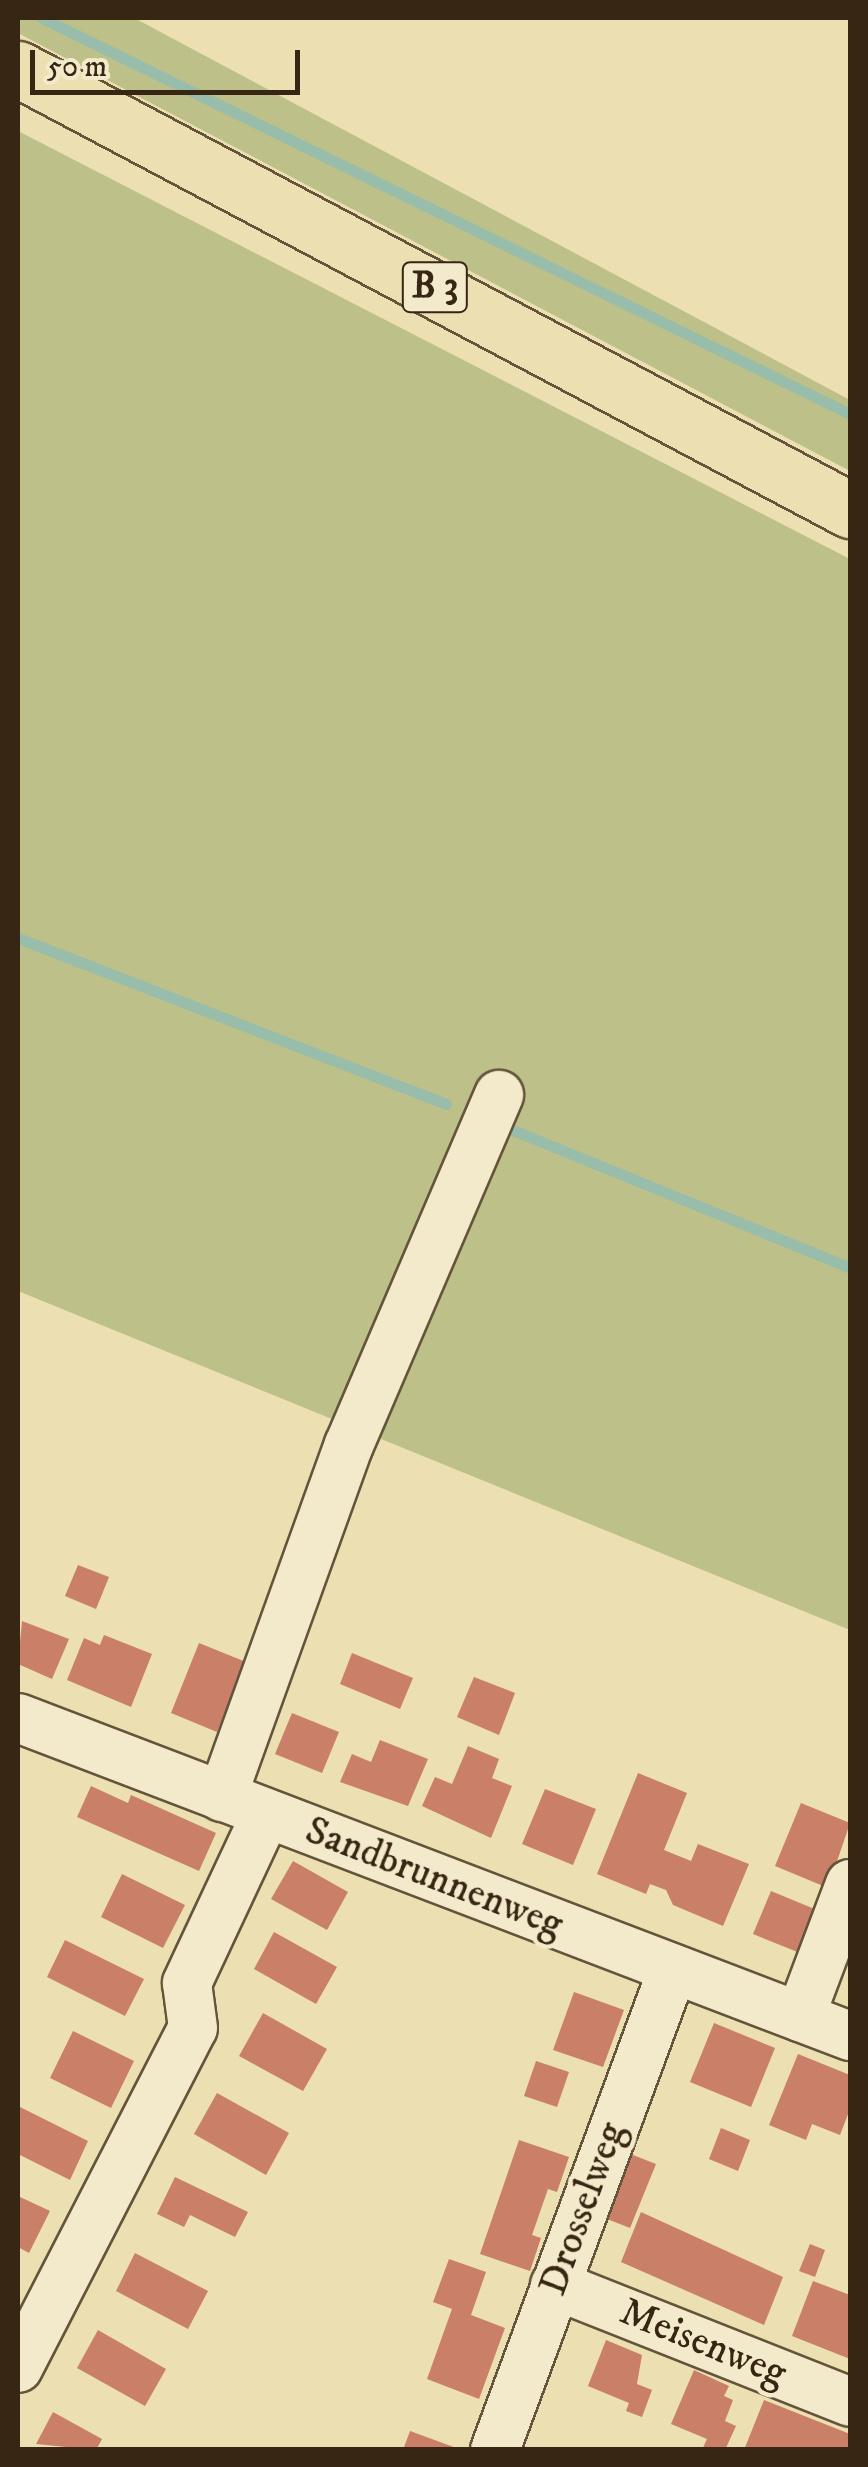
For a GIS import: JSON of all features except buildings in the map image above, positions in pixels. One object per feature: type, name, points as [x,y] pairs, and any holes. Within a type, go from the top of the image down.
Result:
[{"type":"main road","name":"B 3","points":[[18,69],[850,510]]},
{"type":"street","points":[[222,1797],[348,1445],[499,1094]]},
{"type":"street","name":"Sandbrunnenweg","points":[[18,1718],[850,2036]]},
{"type":"street","points":[[18,2368],[194,2028],[187,1983],[266,1814]]},
{"type":"street","points":[[800,2017],[850,1884]]},
{"type":"street","name":"Drosselweg","points":[[495,2450],[672,1970]]},
{"type":"street","name":"Meisenweg","points":[[555,2284],[850,2402]]},
{"type":"green space","points":[[18,18],[138,20],[850,400],[850,471],[18,33]]},
{"type":"green space","points":[[18,131],[850,559],[850,1630],[18,1291]]},
{"type":"waterway","points":[[42,18],[850,414]]},
{"type":"waterway","points":[[18,938],[446,1104]]},
{"type":"waterway","points":[[498,1124],[850,1268]]}]
